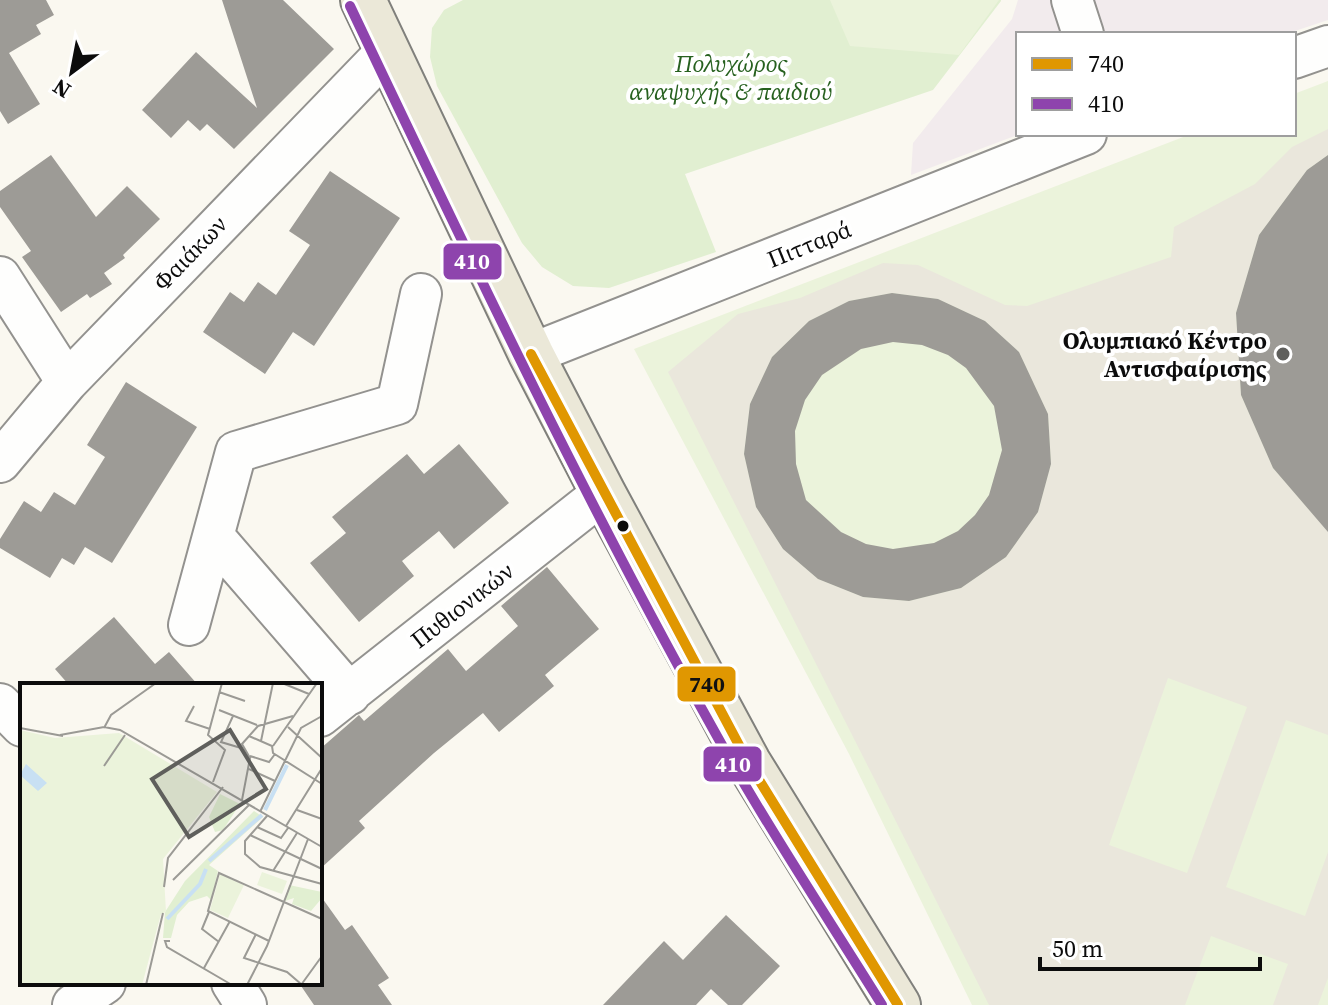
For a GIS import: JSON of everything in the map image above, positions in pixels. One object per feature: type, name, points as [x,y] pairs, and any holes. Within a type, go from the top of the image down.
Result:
[{"type":"main road","points":[[363,0],[531,354],[603,493],[748,762],[898,1005]]},
{"type":"street","points":[[1072,0],[1082,32]]},
{"type":"street","points":[[1296,57],[1328,46]]},
{"type":"street","name":"Φαιάκων","points":[[0,462],[67,382],[387,51]]},
{"type":"street","name":"Πιτταρά","points":[[531,354],[1081,136]]},
{"type":"street","points":[[0,277],[67,382]]},
{"type":"street","points":[[189,625],[236,452],[397,404],[421,294]]},
{"type":"street","name":"Πυθιονικών","points":[[335,705],[603,493]]},
{"type":"street","points":[[214,537],[319,683]]},
{"type":"street","points":[[322,687],[335,705]]},
{"type":"street","points":[[0,704],[20,724]]},
{"type":"street","points":[[73,1005],[102,985]]},
{"type":"street","points":[[233,985],[246,1005]]},
{"type":"shaded area","points":[[1018,0],[1328,0],[1328,20],[1292,32],[1016,32],[1016,136],[911,175],[913,143],[1012,19]]},
{"type":"shaded area","points":[[1328,129],[1328,155],[1307,170],[1259,235],[1236,313],[1241,395],[1273,468],[1311,512],[1328,524],[1328,735],[1286,720],[1226,887],[1305,916],[1328,852],[1328,978],[1318,1005],[1273,1005],[1288,964],[1211,936],[1185,1005],[989,1005],[668,372],[738,314],[800,298],[883,263],[918,265],[1005,305],[1027,306],[1171,257],[1174,227],[1255,184],[1292,147]],"holes":[[[892,293],[938,299],[985,321],[1019,352],[1048,414],[1051,464],[1038,512],[1006,557],[961,588],[909,601],[863,597],[818,579],[783,549],[756,507],[744,454],[750,404],[772,357],[809,321],[849,301]],[[1168,678],[1247,707],[1187,873],[1109,845]]]},
{"type":"green space","name":"Πολυχώρος αναψυχής & παιδιού","points":[[463,0],[1001,1],[933,90],[685,174],[716,252],[609,288],[573,286],[542,267],[522,243],[437,86],[430,57],[432,28],[444,10]]},
{"type":"green space","points":[[830,0],[999,0],[959,55],[850,46]]},
{"type":"green space","points":[[1328,81],[1328,1005],[972,1005],[849,754],[634,349],[1186,136],[1296,136],[1296,93]]},
{"type":"building","points":[[0,0],[46,0],[54,15],[36,25],[41,34],[9,53],[40,104],[8,124],[0,111]]},
{"type":"building","points":[[222,0],[283,0],[334,49],[234,149],[207,124],[200,131],[188,120],[171,138],[142,110],[196,52],[257,108]]},
{"type":"building","points":[[51,155],[96,217],[127,186],[160,219],[123,255],[125,258],[104,273],[112,284],[90,298],[87,294],[61,312],[22,257],[31,251],[0,207],[0,191]]},
{"type":"building","name":"Ολυμπιακό Κέντρο Αντισφαίρισης","points":[[1328,155],[1328,532],[1273,468],[1241,395],[1236,313],[1259,235],[1307,170]]},
{"type":"building","points":[[330,171],[400,218],[314,346],[293,332],[265,374],[203,332],[230,292],[244,302],[258,282],[276,295],[310,245],[289,231]]},
{"type":"building","points":[[892,293],[938,299],[985,321],[1019,352],[1048,414],[1051,464],[1038,512],[1006,557],[961,588],[909,601],[863,597],[818,579],[783,549],[756,507],[744,454],[750,404],[772,357],[809,321],[849,301]],"holes":[[[893,342],[922,345],[948,355],[966,368],[994,406],[1002,450],[989,495],[975,515],[958,531],[934,543],[893,549],[866,544],[841,532],[806,500],[796,464],[795,431],[805,400],[822,375],[861,349]]]},
{"type":"building","points":[[126,382],[197,427],[112,563],[85,547],[74,565],[62,558],[50,578],[0,548],[0,539],[24,501],[41,512],[54,492],[75,505],[105,457],[87,445]]},
{"type":"building","points":[[459,444],[509,503],[454,549],[439,531],[402,561],[414,576],[359,622],[310,563],[346,533],[332,517],[407,454],[424,474]]},
{"type":"building","points":[[547,567],[599,629],[545,675],[554,686],[499,732],[483,713],[359,821],[365,828],[322,867],[322,747],[359,715],[364,721],[448,649],[466,671],[518,626],[501,606]]},
{"type":"building","points":[[114,617],[155,664],[169,652],[196,683],[67,683],[55,669]]},
{"type":"building","points":[[322,898],[345,930],[352,925],[389,978],[378,985],[392,1005],[314,1005],[300,985],[322,985]]},
{"type":"building","points":[[726,915],[780,966],[742,1005],[728,1005],[711,989],[696,1005],[603,1005],[664,941],[683,960]]},
{"type":"transit line","name":"410","points":[[350,6],[583,486],[683,675],[753,798],[882,1005]]},
{"type":"transit line","name":"740","points":[[531,354],[748,762],[898,1005]]},
{"type":"place","name":"Ολυμπιακό Κέντρο Αντισφαίρισης","points":[[1283,354]]}]
